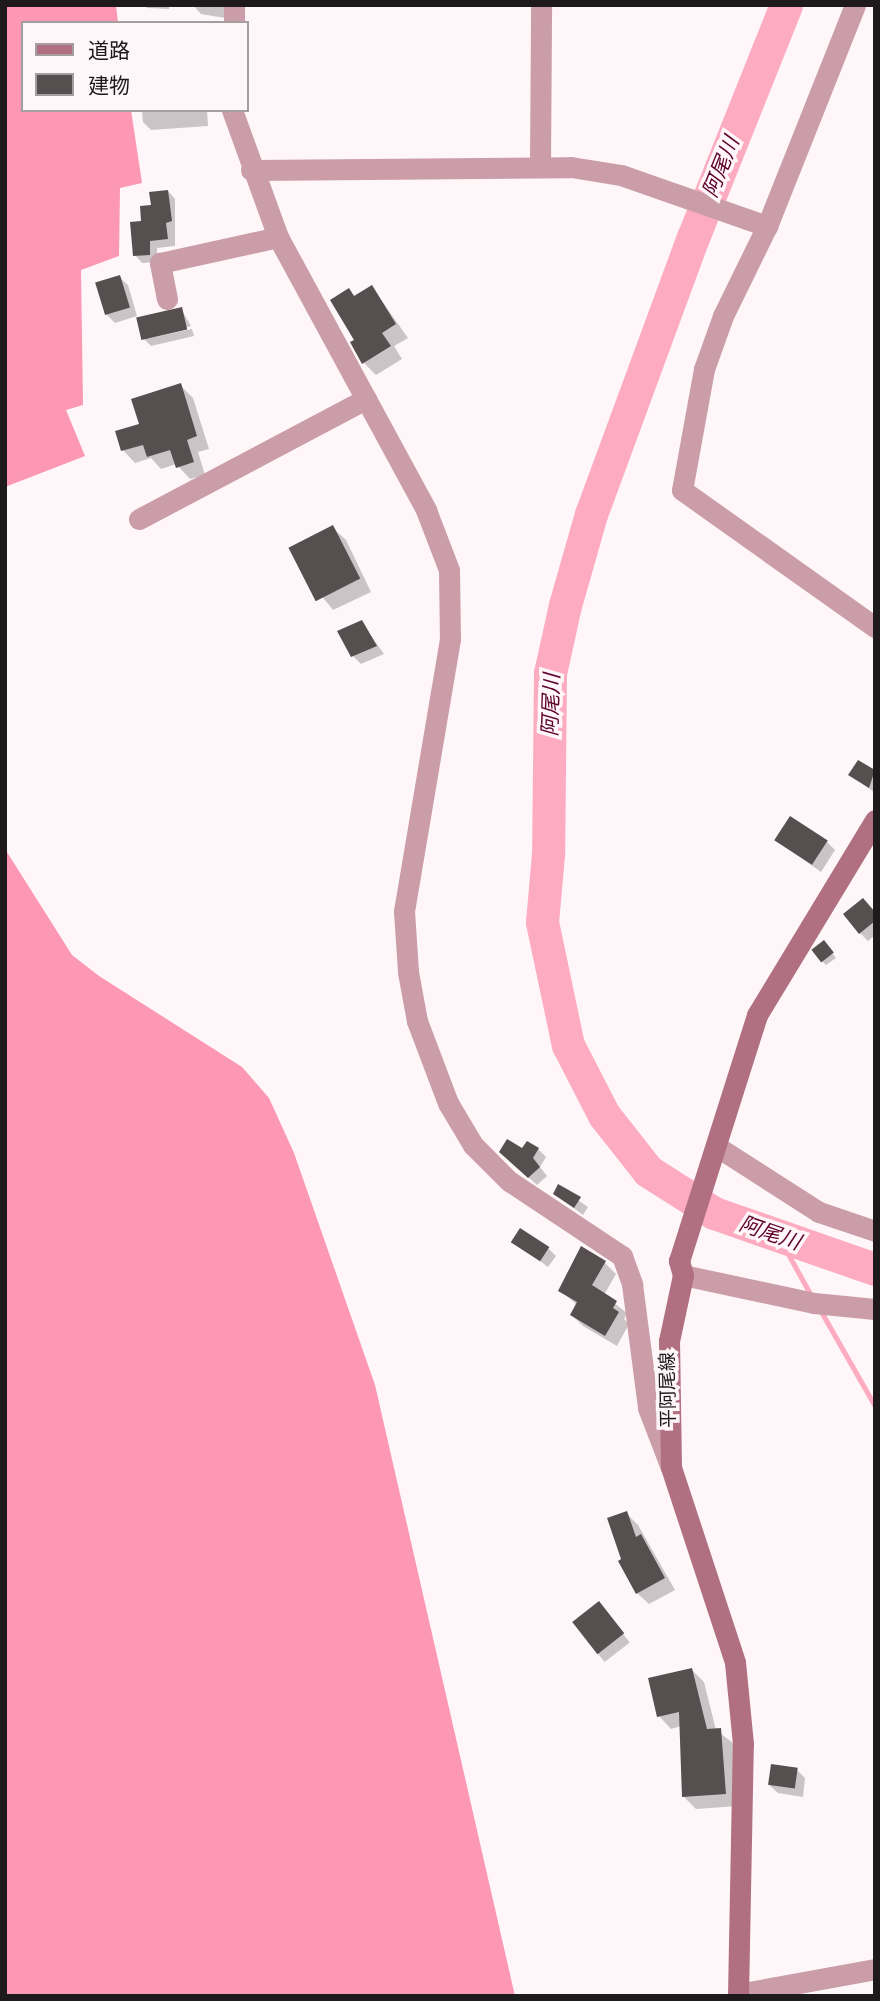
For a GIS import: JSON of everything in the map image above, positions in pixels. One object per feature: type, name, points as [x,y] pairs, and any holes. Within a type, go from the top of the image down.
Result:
[{"type":"main road","name":"平阿尾線","points":[[738,1995],[743,1744],[735,1662],[671,1467],[668,1341],[681,1268],[757,1015],[875,820]]},
{"type":"street","points":[[540,164],[541,5]]},
{"type":"street","points":[[855,5],[767,226],[723,316],[705,369],[682,490],[875,627]]},
{"type":"street","points":[[233,112],[251,170],[278,237],[426,510],[449,570],[450,639],[404,911],[408,972],[417,1021],[448,1103],[473,1145],[509,1181],[622,1256],[632,1284],[648,1408],[671,1467]]},
{"type":"street","points":[[251,170],[540,164],[621,175],[729,216],[767,226]]},
{"type":"street","points":[[167,299],[160,264],[278,237]]},
{"type":"street","points":[[139,519],[366,399]]},
{"type":"street","points":[[714,1152],[819,1212],[875,1231]]},
{"type":"street","points":[[681,1268],[814,1303],[875,1309]]},
{"type":"street","points":[[738,1995],[875,1969]]},
{"type":"shaded area","points":[[5,5],[116,5],[118,21],[21,21],[21,112],[131,112],[142,183],[120,188],[119,256],[81,270],[83,405],[66,410],[85,456],[5,487]]},
{"type":"shaded area","points":[[5,849],[72,955],[99,976],[242,1067],[269,1098],[294,1153],[375,1385],[515,1996],[5,1996]]},
{"type":"building","points":[[168,190],[172,221],[166,223],[168,239],[150,241],[150,255],[133,256],[130,222],[141,221],[140,206],[151,205],[149,192]]},
{"type":"building","points":[[120,275],[130,308],[105,315],[95,283]]},
{"type":"building","points":[[372,285],[396,324],[382,333],[391,346],[362,364],[350,342],[354,340],[330,300],[349,288],[354,296]]},
{"type":"building","points":[[182,307],[187,329],[141,340],[136,318]]},
{"type":"building","points":[[181,383],[197,436],[187,440],[194,462],[176,468],[170,450],[147,457],[143,445],[121,451],[115,431],[139,424],[131,399]]},
{"type":"building","points":[[333,525],[360,578],[316,601],[288,548]]},
{"type":"building","points":[[362,620],[377,646],[351,657],[337,631]]},
{"type":"building","points":[[858,760],[875,770],[869,788],[848,775]]},
{"type":"building","points":[[790,816],[828,841],[812,865],[774,840]]},
{"type":"building","points":[[863,898],[875,912],[875,921],[859,934],[843,914]]},
{"type":"building","points":[[824,940],[834,953],[821,962],[811,950]]},
{"type":"building","points":[[507,1139],[522,1148],[527,1141],[539,1148],[533,1158],[540,1167],[528,1178],[499,1152]]},
{"type":"building","points":[[558,1184],[581,1197],[574,1208],[553,1194]]},
{"type":"building","points":[[520,1228],[549,1247],[540,1261],[511,1242]]},
{"type":"building","points":[[581,1246],[606,1261],[592,1285],[617,1301],[613,1308],[619,1312],[605,1336],[570,1315],[577,1302],[558,1291]]},
{"type":"building","points":[[627,1511],[636,1537],[641,1534],[665,1578],[636,1594],[618,1561],[621,1559],[607,1518]]},
{"type":"building","points":[[599,1601],[624,1633],[597,1654],[572,1622]]},
{"type":"building","points":[[692,1668],[707,1729],[721,1728],[726,1794],[682,1797],[679,1712],[657,1717],[648,1678]]},
{"type":"building","points":[[771,1764],[798,1768],[795,1789],[768,1785]]},
{"type":"waterway","name":"阿尾川","points":[[786,5],[693,237],[591,514],[565,605],[550,673],[548,854],[542,922],[568,1045],[604,1115],[648,1171],[714,1213],[875,1269]]},
{"type":"waterway","points":[[778,1236],[812,1297]]},
{"type":"waterway","points":[[819,1308],[875,1406]]}]
